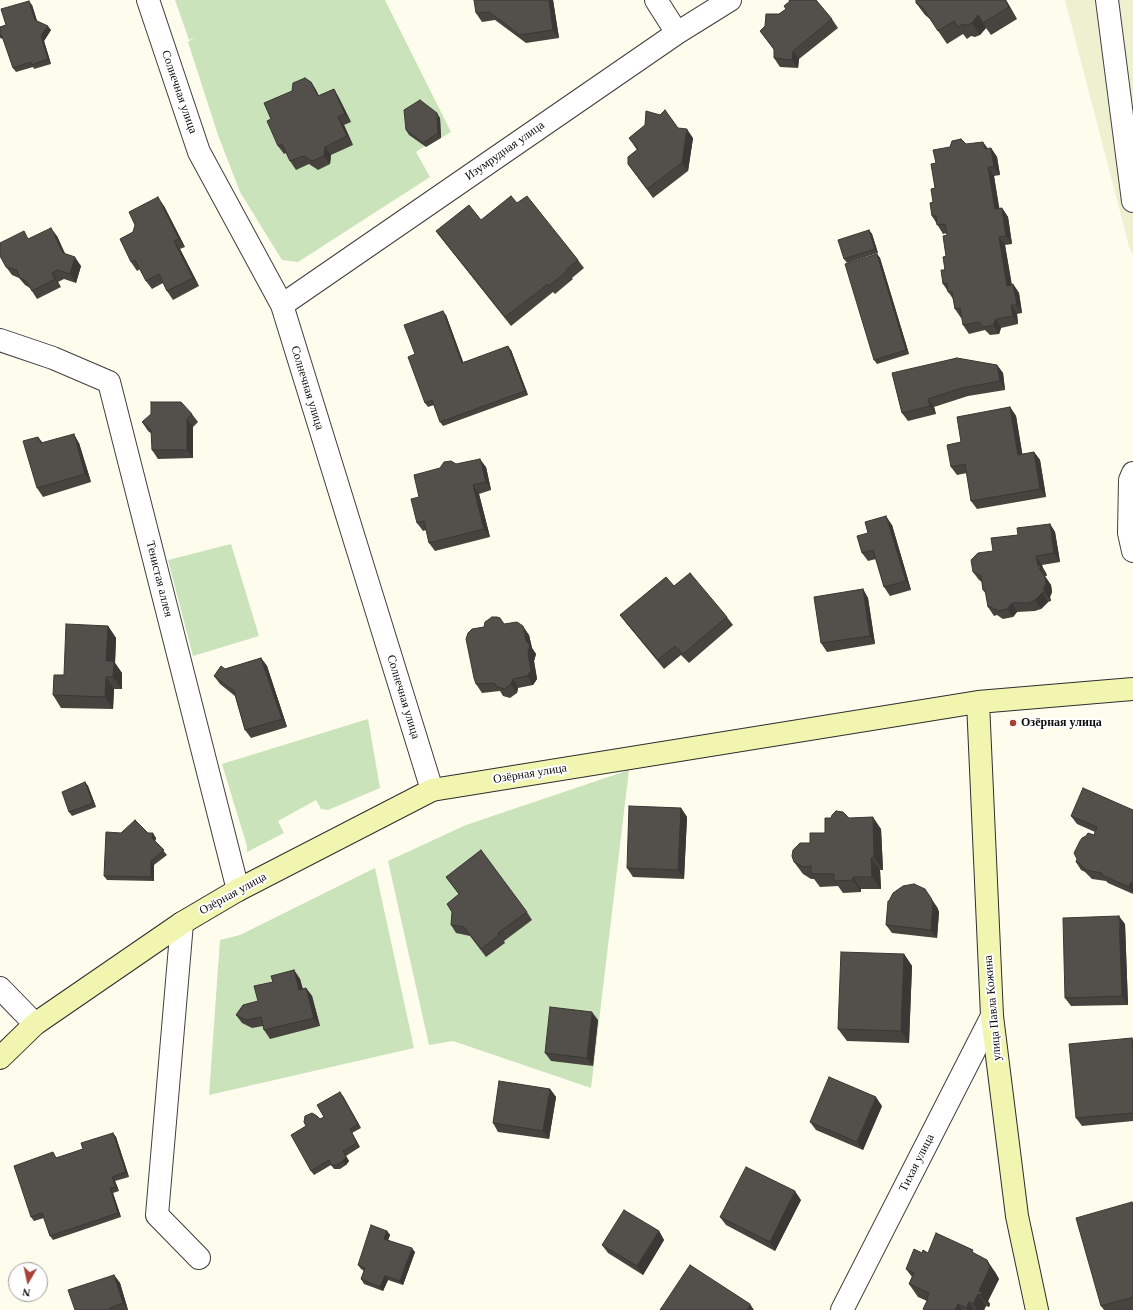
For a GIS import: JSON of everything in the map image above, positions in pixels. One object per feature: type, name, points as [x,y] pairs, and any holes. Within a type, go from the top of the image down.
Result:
[{"type":"street","name":"Солнечная улица","points":[[148,0],[199,152],[282,305],[432,790]]},
{"type":"street","points":[[656,0],[677,33]]},
{"type":"street","name":"Изумрудная улица","points":[[282,305],[677,33],[730,0]]},
{"type":"street","points":[[1107,0],[1133,201]]},
{"type":"street","name":"Тенистая аллея","points":[[0,340],[52,358],[109,382],[238,890]]},
{"type":"street","points":[[1133,473],[1130,480],[1129,533],[1133,551]]},
{"type":"street","name":"Озёрная улица","points":[[0,1058],[35,1024],[182,923],[238,890],[432,790],[978,702],[1133,689]]},
{"type":"street","name":"улица Павла Кожина","points":[[978,702],[992,1016],[1017,1216],[1037,1310]]},
{"type":"street","points":[[182,923],[157,1215],[199,1258]]},
{"type":"street","points":[[0,988],[35,1024]]},
{"type":"street","name":"Тихая улица","points":[[842,1310],[992,1016]]},
{"type":"green space","points":[[175,0],[385,0],[451,132],[416,152],[430,177],[298,262],[282,260],[240,192],[218,135],[188,42],[195,37],[189,40]]},
{"type":"green space","points":[[1065,0],[1133,0],[1133,255],[1129,246]]},
{"type":"green space","points":[[231,544],[259,636],[193,656],[168,560]]},
{"type":"green space","points":[[368,719],[380,788],[328,810],[321,809],[316,800],[278,821],[284,833],[247,852],[247,846],[222,764]]},
{"type":"green space","points":[[629,770],[591,1088],[453,1041],[429,1045],[388,861],[466,825]]},
{"type":"green space","points":[[375,868],[414,1048],[209,1095],[220,940],[240,935]]},
{"type":"building","points":[[474,0],[549,0],[553,30],[520,35],[489,12],[476,13]]},
{"type":"building","points":[[789,0],[816,0],[832,19],[793,51],[792,60],[774,58],[774,49],[760,31],[765,26],[766,14],[779,14],[786,9],[784,6],[790,1]]},
{"type":"building","points":[[916,0],[1005,0],[1009,7],[983,23],[978,15],[972,23],[967,25],[963,24],[958,27],[954,21],[938,31],[923,8],[916,3]]},
{"type":"building","points":[[29,1],[35,20],[48,26],[41,36],[48,59],[31,65],[31,62],[13,68],[2,36],[0,35],[0,27],[6,25],[1,9]]},
{"type":"building","points":[[305,78],[311,82],[318,96],[334,89],[345,114],[338,117],[347,136],[325,147],[324,156],[312,161],[304,156],[290,161],[282,144],[278,146],[267,121],[271,119],[264,103],[292,91],[293,83]]},
{"type":"building","points":[[420,100],[437,113],[438,133],[423,143],[406,130],[404,110]]},
{"type":"building","points":[[665,110],[678,128],[687,129],[682,163],[647,189],[628,164],[628,157],[638,149],[629,138],[645,125],[646,111],[660,115]]},
{"type":"building","points":[[961,139],[966,144],[983,142],[985,149],[991,148],[994,167],[988,167],[995,209],[1002,208],[1006,236],[999,237],[1007,286],[1013,284],[1017,305],[1011,305],[1013,316],[996,319],[993,325],[984,327],[979,322],[963,325],[960,308],[955,309],[952,292],[948,292],[947,283],[943,284],[941,270],[945,270],[943,257],[946,256],[943,236],[947,235],[945,224],[937,225],[936,216],[932,216],[930,203],[933,202],[931,189],[935,188],[931,164],[936,163],[933,150],[950,147],[952,141]]},
{"type":"building","points":[[511,196],[517,203],[527,196],[578,260],[549,286],[548,284],[505,317],[436,231],[469,205],[481,220]]},
{"type":"building","points":[[158,197],[179,239],[174,241],[193,278],[167,291],[159,274],[146,281],[135,260],[131,262],[120,239],[133,232],[135,225],[129,212]]},
{"type":"building","points":[[51,228],[63,253],[75,257],[70,274],[58,270],[52,273],[55,279],[32,291],[26,281],[19,277],[17,270],[6,267],[0,256],[0,243],[24,231],[28,239]]},
{"type":"building","points":[[869,230],[875,249],[844,259],[838,240]]},
{"type":"building","points":[[877,254],[906,350],[874,360],[845,264]]},
{"type":"building","points":[[443,311],[462,363],[508,346],[525,391],[440,422],[432,400],[425,403],[408,357],[415,354],[404,325]]},
{"type":"building","points":[[957,358],[997,365],[1000,381],[962,388],[928,399],[930,406],[902,413],[892,373]]},
{"type":"building","points":[[151,402],[181,402],[192,414],[187,419],[187,450],[152,450],[151,430],[142,422],[151,414]]},
{"type":"building","points":[[1010,407],[1018,455],[1034,452],[1040,489],[971,501],[965,464],[951,467],[947,445],[961,442],[957,417]]},
{"type":"building","points":[[74,434],[85,474],[37,488],[23,441],[38,437],[41,443]]},
{"type":"building","points":[[480,459],[486,482],[473,485],[484,529],[429,543],[424,521],[417,523],[411,499],[419,497],[414,475],[440,468],[444,462],[451,461],[456,464]]},
{"type":"building","points":[[886,516],[906,581],[884,587],[873,550],[862,553],[857,536],[868,533],[865,522]]},
{"type":"building","points":[[1050,524],[1054,553],[1036,556],[1038,566],[1040,565],[1041,568],[1039,568],[1045,577],[1046,584],[1043,590],[1045,590],[1045,593],[1042,593],[1035,600],[1029,603],[1012,603],[1007,609],[998,611],[988,607],[981,576],[973,572],[971,560],[978,553],[993,551],[991,538],[1018,535],[1017,528]]},
{"type":"building","points":[[690,573],[727,617],[683,654],[675,646],[658,660],[620,615],[666,577],[674,586]]},
{"type":"building","points":[[863,589],[870,636],[821,643],[814,597]]},
{"type":"building","points":[[492,617],[500,618],[504,624],[517,622],[523,626],[526,641],[530,645],[528,653],[531,671],[527,676],[513,679],[511,684],[505,689],[497,687],[494,683],[476,684],[466,639],[468,633],[472,629],[484,627],[485,622]]},
{"type":"building","points":[[66,624],[108,626],[106,661],[114,661],[113,677],[106,677],[105,697],[53,695],[54,675],[64,675]]},
{"type":"building","points":[[261,658],[282,719],[245,730],[234,691],[214,676],[221,666],[225,669]]},
{"type":"building","points":[[85,782],[93,803],[69,812],[62,792]]},
{"type":"building","points":[[1083,788],[1133,810],[1133,883],[1131,882],[1129,887],[1102,875],[1102,873],[1086,870],[1076,862],[1077,859],[1074,853],[1080,841],[1088,833],[1094,835],[1097,827],[1071,816]]},
{"type":"building","points":[[629,806],[681,808],[678,870],[627,868]]},
{"type":"building","points":[[836,811],[843,812],[849,818],[873,817],[874,858],[871,858],[872,877],[853,877],[853,880],[834,881],[834,874],[811,874],[811,866],[803,867],[794,862],[792,856],[793,850],[800,843],[810,843],[810,833],[825,833],[825,818],[831,818]]},
{"type":"building","points":[[135,820],[148,833],[153,833],[152,838],[164,850],[151,861],[151,877],[104,876],[106,832],[121,833]]},
{"type":"building","points":[[481,850],[527,912],[498,933],[499,935],[481,949],[464,927],[451,925],[452,912],[447,904],[459,894],[446,877]]},
{"type":"building","points":[[914,884],[925,889],[931,898],[933,904],[931,930],[886,925],[888,901],[893,893],[903,886]]},
{"type":"building","points":[[1119,916],[1122,996],[1065,998],[1063,918]]},
{"type":"building","points":[[841,952],[904,954],[901,1031],[838,1029]]},
{"type":"building","points":[[294,970],[299,990],[306,988],[314,1018],[264,1030],[261,1017],[246,1020],[236,1015],[243,1005],[258,1001],[254,986],[273,982],[271,976]]},
{"type":"building","points":[[550,1007],[592,1012],[587,1058],[545,1053]]},
{"type":"building","points":[[1132,1038],[1133,1113],[1076,1118],[1069,1044]]},
{"type":"building","points":[[829,1077],[876,1097],[857,1142],[810,1122]]},
{"type":"building","points":[[499,1081],[550,1089],[543,1131],[493,1123]]},
{"type":"building","points":[[340,1092],[358,1124],[350,1129],[357,1143],[343,1151],[346,1157],[337,1165],[331,1165],[329,1160],[311,1171],[291,1135],[306,1126],[304,1122],[305,1116],[312,1113],[320,1119],[324,1117],[317,1105]]},
{"type":"building","points":[[113,1133],[126,1172],[112,1177],[116,1187],[110,1188],[118,1213],[50,1236],[42,1213],[31,1217],[14,1166],[53,1152],[56,1158],[83,1149],[81,1143]]},
{"type":"building","points":[[746,1167],[795,1191],[770,1242],[720,1217]]},
{"type":"building","points":[[1132,1202],[1133,1297],[1101,1306],[1076,1218]]},
{"type":"building","points":[[624,1210],[659,1231],[637,1266],[602,1245]]},
{"type":"building","points":[[371,1225],[387,1231],[384,1239],[412,1248],[400,1281],[385,1276],[380,1287],[361,1279],[365,1268],[358,1265]]},
{"type":"building","points":[[936,1233],[973,1250],[972,1252],[987,1260],[990,1267],[979,1291],[982,1292],[980,1295],[978,1294],[973,1304],[969,1302],[966,1308],[958,1304],[955,1310],[925,1310],[923,1309],[929,1293],[909,1284],[914,1273],[906,1269],[914,1249],[922,1253],[923,1250],[928,1253]]},
{"type":"building","points":[[690,1265],[750,1304],[747,1310],[660,1310]]},
{"type":"building","points":[[114,1275],[123,1303],[110,1308],[110,1310],[75,1310],[68,1290]]},
{"type":"place","name":"Озёрная улица","points":[[1013,723]]}]
